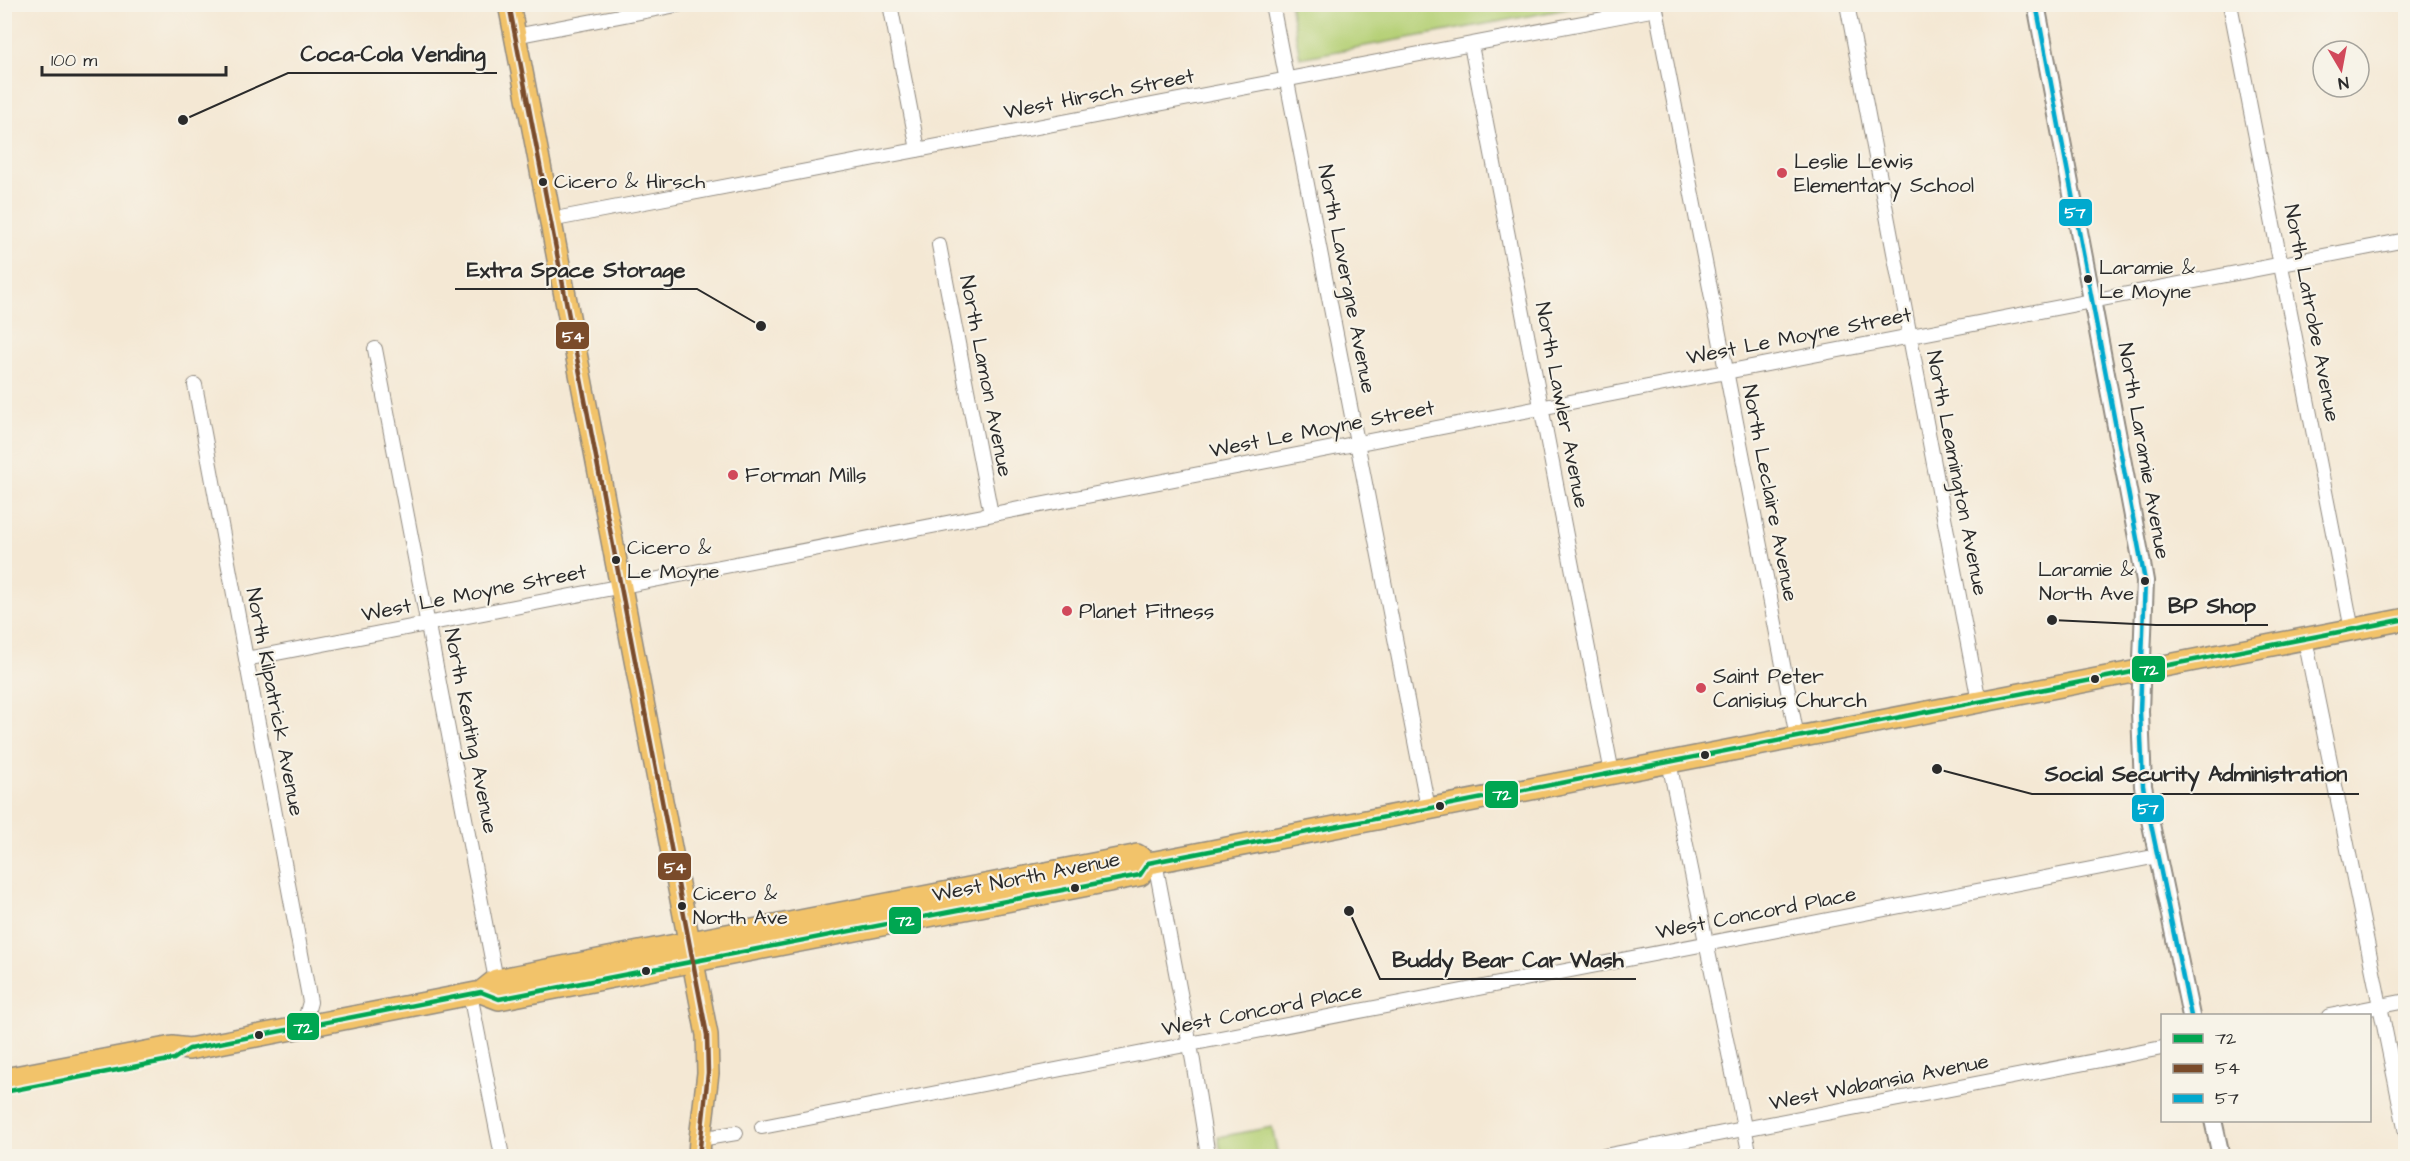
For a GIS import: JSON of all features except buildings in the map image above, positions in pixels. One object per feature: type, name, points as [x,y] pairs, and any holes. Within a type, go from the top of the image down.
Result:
[{"type":"main road","points":[[509,4],[707,1035],[708,1073],[700,1148]]},
{"type":"main road","name":"West North Avenue","points":[[4,1079],[172,1047],[189,1049],[482,989],[499,999],[691,952],[1140,875],[1152,862],[2406,619]]},
{"type":"main road","name":"West North Avenue","points":[[4,1092],[174,1059],[189,1049]]},
{"type":"street","points":[[515,36],[682,4]]},
{"type":"street","points":[[890,4],[918,150]]},
{"type":"street","name":"North Lavergne Avenue","points":[[1272,4],[1428,808]]},
{"type":"street","name":"North Leamington Avenue","points":[[1847,4],[1979,702]]},
{"type":"street","name":"North Laramie Avenue","points":[[2036,4],[2145,581],[2141,670],[2142,771],[2191,1014]]},
{"type":"street","name":"North Latrobe Avenue","points":[[2230,4],[2352,630]]},
{"type":"street","name":"West Hirsch Street","points":[[550,220],[1656,9]]},
{"type":"street","name":"North Leclaire Avenue","points":[[1656,9],[1797,737]]},
{"type":"street","name":"North Lawler Avenue","points":[[1471,45],[1612,773]]},
{"type":"street","name":"West Le Moyne Street","points":[[246,659],[2406,240]]},
{"type":"street","name":"North Lamon Avenue","points":[[939,245],[991,514]]},
{"type":"street","name":"North Keating Avenue","points":[[375,349],[429,624],[482,989],[502,1156]]},
{"type":"street","name":"North Kilpatrick Avenue","points":[[195,385],[310,1002],[303,1027]]},
{"type":"street","points":[[2305,639],[2406,1133]]},
{"type":"street","points":[[1669,762],[1750,1156]]},
{"type":"street","name":"West Concord Place","points":[[762,1127],[2158,856]]},
{"type":"street","points":[[1152,862],[1190,1045],[1208,1156]]},
{"type":"street","points":[[2338,1014],[2406,1000]]},
{"type":"street","name":"West Wabansia Avenue","points":[[1604,1156],[2161,1048]]},
{"type":"street","points":[[2213,1122],[2221,1156]]},
{"type":"street","points":[[700,1148],[736,1133]]},
{"type":"green space","points":[[1290,4],[1589,4],[1589,5],[1300,58]]},
{"type":"green space","points":[[1272,1127],[1278,1156],[1222,1156],[1218,1137]]},
{"type":"transit line","name":"54","points":[[509,4],[707,1035],[708,1073],[699,1156]]},
{"type":"transit line","name":"57","points":[[2036,4],[2145,581],[2140,711],[2143,786],[2191,1014]]},
{"type":"transit line","name":"72","points":[[4,1092],[174,1059],[189,1049],[481,992],[499,999],[1140,875],[1148,863],[2406,619]]},
{"type":"place","name":"Coca-Cola Vending","points":[[183,120]]},
{"type":"place","name":"Leslie Lewis Elementary School","points":[[1782,173]]},
{"type":"place","name":"Cicero & Hirsch","points":[[543,182]]},
{"type":"place","name":"Laramie & Le Moyne","points":[[2088,279]]},
{"type":"place","name":"Extra Space Storage","points":[[761,326]]},
{"type":"place","name":"Forman Mills","points":[[733,475]]},
{"type":"place","name":"Cicero & Le Moyne","points":[[616,560]]},
{"type":"place","name":"Laramie & North Ave","points":[[2145,581]]},
{"type":"place","name":"Planet Fitness","points":[[1067,611]]},
{"type":"place","name":"BP Shop","points":[[2052,620]]},
{"type":"place","name":"Saint Peter Canisius Church","points":[[1701,688]]},
{"type":"place","name":"Social Security Administration","points":[[1937,769]]},
{"type":"place","name":"Cicero & North Ave","points":[[682,906]]},
{"type":"place","name":"Buddy Bear Car Wash","points":[[1349,911]]}]
